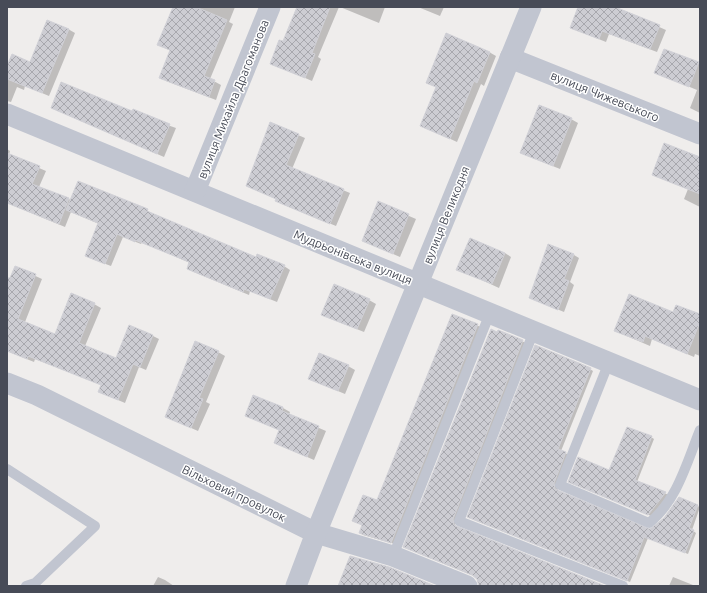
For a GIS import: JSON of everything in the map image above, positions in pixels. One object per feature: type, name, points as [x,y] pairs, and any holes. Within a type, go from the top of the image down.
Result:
[{"type":"street","name":"вулиця Михайла Драгоманова","points":[[195,191],[270,7]]},
{"type":"street","name":"вулиця Великодня","points":[[296,586],[316,533],[531,7]]},
{"type":"street","name":"вулиця Чижевського","points":[[510,58],[700,134]]},
{"type":"street","name":"Мудрьонівська вулиця","points":[[7,114],[700,400]]},
{"type":"street","name":"Вільховий провулок","points":[[7,382],[316,533],[393,556],[467,586]]},
{"type":"lane","points":[[393,556],[490,313]]},
{"type":"lane","points":[[534,331],[460,521],[623,586]]},
{"type":"lane","points":[[609,362],[560,485],[649,523],[661,513],[677,487],[700,430]]},
{"type":"lane","points":[[7,469],[96,526],[35,583],[26,586]]},
{"type":"building","points":[[173,7],[196,7],[227,20],[204,76],[215,80],[209,97],[159,78],[170,50],[157,45]]},
{"type":"building","points":[[297,7],[330,7],[312,53],[315,54],[305,78],[270,64],[279,40],[283,41]]},
{"type":"building","points":[[578,7],[615,7],[660,25],[650,49],[602,31],[599,39],[570,28]]},
{"type":"building","points":[[47,20],[69,29],[42,93],[7,79],[7,66],[12,54],[30,62]]},
{"type":"building","points":[[446,33],[490,52],[477,83],[474,81],[450,139],[420,126],[436,87],[426,83]]},
{"type":"building","points":[[664,49],[699,62],[689,87],[654,73]]},
{"type":"building","points":[[61,82],[132,111],[133,109],[170,124],[157,154],[51,108]]},
{"type":"building","points":[[539,105],[572,118],[553,166],[520,153]]},
{"type":"building","points":[[270,122],[299,134],[286,165],[344,189],[330,224],[275,201],[276,199],[246,186]]},
{"type":"building","points":[[664,143],[700,157],[700,194],[652,175]]},
{"type":"building","points":[[7,153],[40,166],[32,184],[69,198],[59,224],[7,203]]},
{"type":"building","points":[[78,181],[148,209],[147,211],[256,257],[257,254],[285,265],[270,299],[244,289],[243,292],[187,269],[189,262],[117,234],[105,264],[85,256],[98,223],[66,210]]},
{"type":"building","points":[[378,201],[409,214],[393,254],[362,241]]},
{"type":"building","points":[[470,238],[505,253],[492,284],[456,270]]},
{"type":"building","points":[[548,244],[574,254],[564,279],[569,281],[558,310],[529,298]]},
{"type":"building","points":[[15,266],[36,274],[18,319],[55,334],[71,293],[95,303],[79,343],[116,358],[129,325],[153,335],[140,367],[133,364],[118,400],[98,392],[101,385],[28,356],[27,359],[7,351],[7,278],[10,278]]},
{"type":"building","points":[[334,284],[370,299],[357,329],[321,315]]},
{"type":"building","points":[[629,294],[673,312],[676,305],[700,314],[700,322],[687,354],[645,336],[643,342],[614,331]]},
{"type":"building","points":[[452,314],[478,324],[391,543],[359,533],[362,525],[352,521],[363,495],[377,500]]},
{"type":"building","points":[[491,329],[497,332],[498,330],[523,340],[453,519],[454,525],[605,586],[479,586],[477,579],[472,575],[403,547]]},
{"type":"building","points":[[195,341],[219,351],[199,398],[203,399],[191,428],[165,417]]},
{"type":"building","points":[[535,345],[591,368],[558,449],[566,452],[554,483],[555,489],[650,529],[664,518],[679,497],[698,505],[689,528],[694,530],[685,553],[644,537],[627,581],[467,517]]},
{"type":"building","points":[[319,353],[349,365],[338,391],[308,379]]},
{"type":"building","points":[[253,395],[283,407],[282,411],[319,426],[307,457],[274,443],[279,430],[245,416]]},
{"type":"building","points":[[627,427],[652,436],[635,480],[666,492],[648,515],[568,482],[578,457],[609,470]]},
{"type":"building","points":[[350,556],[389,567],[435,586],[338,586]]}]
